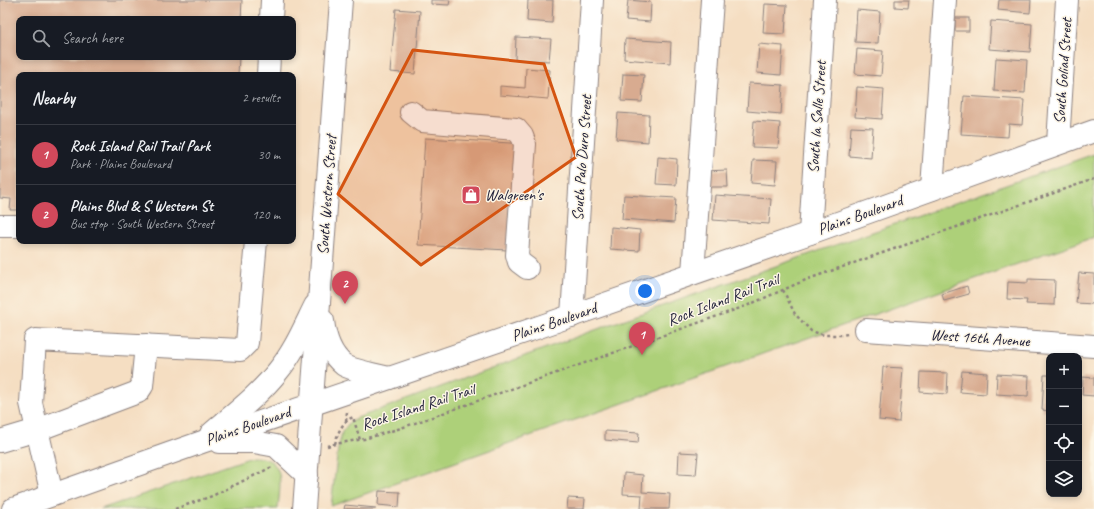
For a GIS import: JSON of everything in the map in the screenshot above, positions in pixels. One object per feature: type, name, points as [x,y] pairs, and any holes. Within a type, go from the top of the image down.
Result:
[{"type":"main road","points":[[271,16],[272,0]]},
{"type":"main road","name":"South Western Street","points":[[304,509],[341,0]]},
{"type":"main road","name":"South Palo Duro Street","points":[[572,316],[592,0]]},
{"type":"main road","points":[[693,273],[712,0]]},
{"type":"main road","name":"South la Salle Street","points":[[810,233],[825,0]]},
{"type":"main road","points":[[932,189],[945,0]]},
{"type":"main road","name":"South Goliad Street","points":[[1058,143],[1067,0]]},
{"type":"main road","points":[[268,72],[269,60]]},
{"type":"main road","points":[[411,112],[422,121],[516,129],[522,136],[525,144],[517,255],[519,262],[527,268]]},
{"type":"main road","name":"Plains Boulevard","points":[[13,509],[202,442],[810,233],[1094,131]]},
{"type":"main road","points":[[0,226],[16,226]]},
{"type":"main road","points":[[52,495],[31,403],[35,340],[240,350],[247,343],[256,244]]},
{"type":"main road","points":[[320,295],[325,332],[333,353],[345,366],[389,378]]},
{"type":"main road","points":[[202,442],[250,402],[279,370],[300,337],[320,295]]},
{"type":"main road","name":"West 16th Avenue","points":[[866,330],[1094,346]]},
{"type":"main road","points":[[0,441],[37,430],[138,392],[142,386],[146,346]]},
{"type":"main road","points":[[202,442],[254,442],[276,446],[307,475]]},
{"type":"path","name":"Rock Island Rail Trail","points":[[360,440],[353,417],[346,421],[341,428],[335,444],[360,440],[408,425],[746,306],[808,279],[1094,179]]},
{"type":"path","points":[[784,290],[795,314],[811,331],[841,336],[866,330]]},
{"type":"path","points":[[175,509],[212,496],[276,465]]},
{"type":"highlighted area","points":[[413,50],[544,64],[576,157],[421,265],[338,194]]},
{"type":"green space","points":[[1094,154],[1094,237],[331,506],[338,449],[342,432],[349,423],[357,418],[614,323]]},
{"type":"green space","points":[[252,457],[263,458],[271,462],[276,467],[280,482],[278,509],[101,509]]},
{"type":"building","points":[[0,0],[242,0],[241,16],[16,16],[16,60],[239,60],[238,72],[16,72],[16,210],[10,210],[11,199],[0,198]]},
{"type":"building","points":[[431,0],[450,0],[449,5],[431,4]]},
{"type":"building","points":[[528,0],[553,0],[552,23],[527,21]]},
{"type":"building","points":[[628,0],[651,2],[650,22],[626,20]]},
{"type":"building","points":[[895,0],[909,0],[908,8],[895,7]]},
{"type":"building","points":[[999,0],[1031,0],[1030,13],[998,10]]},
{"type":"building","points":[[765,4],[787,5],[785,34],[763,33]]},
{"type":"building","points":[[396,9],[420,11],[415,74],[390,72]]},
{"type":"building","points":[[857,10],[880,12],[878,43],[855,42]]},
{"type":"building","points":[[955,18],[969,18],[969,31],[955,31]]},
{"type":"building","points":[[991,21],[1032,24],[1030,52],[989,49]]},
{"type":"building","points":[[516,37],[551,39],[549,61],[515,59]]},
{"type":"building","points":[[625,39],[671,42],[670,63],[624,59]]},
{"type":"building","points":[[759,44],[783,46],[781,75],[757,73]]},
{"type":"building","points":[[857,49],[883,51],[881,76],[855,74]]},
{"type":"building","points":[[996,58],[1027,60],[1025,93],[994,91]]},
{"type":"building","points":[[526,68],[550,70],[548,99],[500,95],[500,86],[525,88]]},
{"type":"building","points":[[623,74],[644,75],[642,102],[621,101]]},
{"type":"building","points":[[749,83],[783,85],[781,114],[747,111]]},
{"type":"building","points":[[857,87],[884,89],[882,119],[855,117]]},
{"type":"building","points":[[964,96],[1024,100],[1022,125],[1009,124],[1008,137],[961,134]]},
{"type":"building","points":[[618,113],[649,115],[648,142],[616,139]]},
{"type":"building","points":[[754,121],[780,123],[778,148],[752,147]]},
{"type":"building","points":[[851,127],[873,128],[871,158],[849,156]]},
{"type":"building","points":[[425,138],[528,144],[507,250],[418,245]]},
{"type":"building","points":[[658,157],[677,159],[676,185],[656,184]]},
{"type":"building","points":[[753,160],[777,161],[775,185],[751,183]]},
{"type":"building","points":[[727,170],[728,187],[705,187],[705,171]]},
{"type":"building","points":[[624,195],[676,198],[674,223],[622,219]]},
{"type":"building","points":[[715,195],[771,199],[769,224],[713,220]]},
{"type":"building","points":[[611,227],[640,230],[639,251],[610,249]]},
{"type":"building","points":[[1079,273],[1094,274],[1094,304],[1076,303]]},
{"type":"building","points":[[1028,279],[1055,280],[1054,305],[1026,304],[1027,300],[1007,299],[1008,282],[1028,283]]},
{"type":"building","points":[[967,286],[969,294],[944,301],[942,294]]},
{"type":"building","points":[[883,367],[903,368],[899,422],[879,420]]},
{"type":"building","points":[[962,371],[987,373],[986,394],[960,392]]},
{"type":"building","points":[[921,372],[948,373],[947,394],[920,392]]},
{"type":"building","points":[[997,374],[1029,376],[1028,396],[996,394]]},
{"type":"building","points":[[1044,375],[1046,375],[1046,411],[1042,410]]},
{"type":"building","points":[[1083,377],[1094,378],[1094,396],[1082,395]]},
{"type":"building","points":[[605,431],[639,433],[638,443],[605,440]]},
{"type":"building","points":[[679,452],[698,453],[696,475],[678,474]]},
{"type":"building","points":[[624,473],[643,475],[642,492],[670,494],[669,509],[641,509],[642,495],[623,494]]},
{"type":"building","points":[[379,491],[400,492],[399,507],[378,505]]},
{"type":"building","points":[[568,498],[585,499],[584,509],[567,509]]},
{"type":"building","points":[[345,505],[376,508],[376,509],[344,509]]},
{"type":"place","name":"Walgreen's","points":[[471,195]]},
{"type":"place","name":"Plains Blvd & S Western St","points":[[345,304]]},
{"type":"place","name":"Rock Island Rail Trail Park","points":[[642,355]]}]
